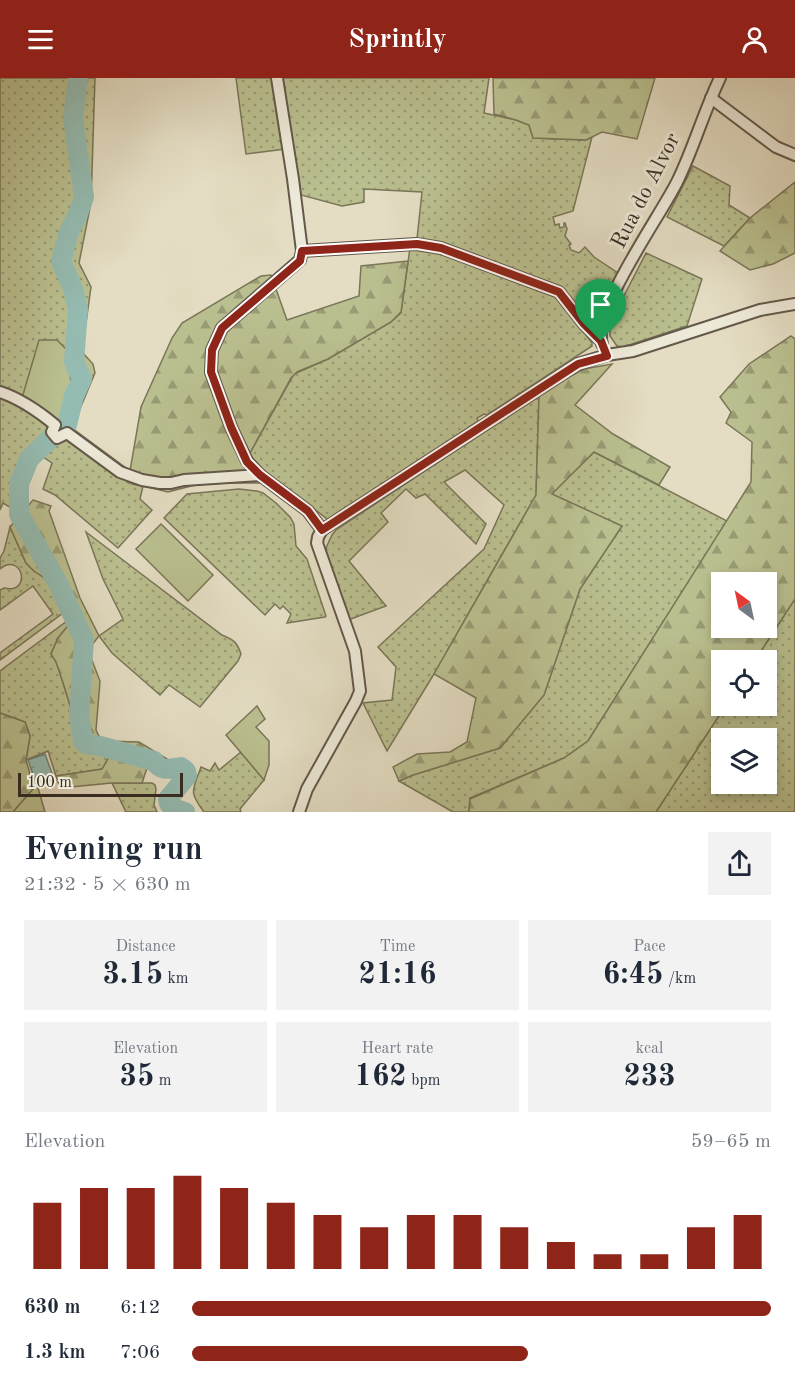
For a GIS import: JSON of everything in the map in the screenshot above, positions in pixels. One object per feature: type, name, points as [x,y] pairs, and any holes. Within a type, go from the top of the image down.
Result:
[{"type":"street","points":[[277,78],[293,179],[302,251],[300,261],[222,328],[212,350],[211,372],[222,406],[247,462],[260,475],[308,511],[322,530]]},
{"type":"street","name":"Rua do Alvor","points":[[601,341],[603,322],[615,289],[672,192],[720,78]]},
{"type":"street","points":[[711,98],[776,147],[794,152]]},
{"type":"street","points":[[302,251],[417,244],[441,248],[559,292],[584,324],[601,341],[607,356]]},
{"type":"street","points":[[299,812],[307,789],[360,692],[355,651],[317,543],[322,530],[578,364],[633,351],[760,310],[795,304]]},
{"type":"street","points":[[0,392],[14,397],[38,412],[55,426],[55,435],[67,434],[120,472],[142,480],[171,483],[184,480],[260,475]]},
{"type":"green space","points":[[0,78],[95,78],[91,203],[79,263],[91,287],[82,352],[93,364],[95,373],[72,428],[130,471],[132,484],[143,486],[140,499],[152,510],[118,548],[55,495],[43,489],[52,463],[40,455],[69,438],[52,426],[48,433],[26,454],[14,477],[15,510],[3,503],[0,510],[0,394],[22,398],[0,388]]},
{"type":"green space","points":[[236,78],[272,78],[285,149],[246,154]]},
{"type":"green space","points":[[282,78],[489,78],[484,113],[529,125],[533,138],[586,140],[592,137],[573,211],[553,217],[555,225],[559,224],[560,228],[564,227],[565,223],[567,229],[565,236],[571,244],[569,245],[571,250],[579,253],[585,247],[594,257],[618,273],[609,288],[598,324],[590,325],[561,289],[459,249],[417,239],[422,192],[364,189],[364,202],[342,206],[301,195]]},
{"type":"green space","points":[[493,78],[655,78],[637,139],[602,132],[586,140],[533,138],[529,125],[494,114]]},
{"type":"green space","points":[[693,166],[730,186],[729,205],[750,218],[724,246],[667,217]]},
{"type":"green space","points":[[795,182],[795,253],[773,264],[750,270],[720,251],[750,218]]},
{"type":"green space","points":[[410,248],[440,253],[556,295],[592,346],[487,415],[484,414],[477,418],[478,421],[330,521],[255,464],[250,453],[294,374],[328,359],[391,322],[401,313]]},
{"type":"green space","points":[[646,253],[702,279],[687,326],[623,347],[617,346],[610,336],[610,323]]},
{"type":"green space","points":[[408,261],[401,312],[391,322],[328,359],[297,372],[291,378],[250,453],[248,471],[261,483],[203,483],[168,492],[127,482],[141,407],[172,338],[182,323],[261,276],[271,275],[287,320],[359,296],[361,266]]},
{"type":"green space","points":[[791,336],[795,339],[795,599],[777,626],[777,572],[711,572],[711,638],[769,638],[762,650],[711,650],[711,716],[719,716],[656,812],[469,812],[470,799],[564,758],[588,741],[751,482],[752,442],[726,423],[731,412],[720,397],[749,364]]},
{"type":"green space","points":[[39,340],[57,340],[68,351],[71,383],[62,421],[55,420],[22,398]]},
{"type":"green space","points":[[612,364],[575,405],[613,434],[670,467],[659,485],[594,452],[552,494],[622,526],[580,589],[544,695],[500,748],[399,781],[393,767],[417,754],[450,752],[467,742],[476,698],[434,674],[536,495],[539,395],[584,369]]},
{"type":"green space","points":[[539,395],[536,495],[434,674],[387,751],[363,703],[392,700],[396,667],[378,647],[484,549],[504,505],[465,470],[444,482],[486,524],[476,544],[425,494],[416,498],[406,489],[381,513],[388,522],[349,561],[386,606],[348,620],[325,550],[336,530]]},
{"type":"green space","points":[[594,452],[727,521],[588,741],[564,758],[470,798],[469,812],[453,812],[399,781],[500,748],[544,695],[580,589],[622,526],[551,494]]},
{"type":"green space","points":[[239,489],[263,493],[290,517],[294,524],[296,546],[307,559],[325,617],[287,623],[291,614],[283,606],[280,609],[275,604],[265,615],[164,518],[187,494]]},
{"type":"green space","points":[[33,500],[51,506],[49,511],[80,598],[99,636],[88,650],[100,681],[96,730],[104,741],[139,742],[172,762],[168,774],[162,775],[153,768],[147,768],[142,783],[112,783],[60,788],[56,776],[102,769],[109,757],[83,747],[77,742],[69,701],[56,662],[51,654],[58,638],[72,621],[55,585],[26,563],[10,527]]},
{"type":"green space","points":[[161,524],[213,575],[188,601],[136,549]]},
{"type":"green space","points":[[10,527],[26,563],[49,581],[63,613],[0,660],[0,653],[53,614],[33,586],[0,610],[0,590],[13,588],[21,580],[19,569],[14,565],[0,569],[0,558]]},
{"type":"green space","points":[[86,532],[236,644],[241,654],[238,661],[200,707],[169,685],[160,695],[112,653],[99,636],[123,619],[103,579]]},
{"type":"green space","points":[[795,599],[795,812],[656,812],[719,716],[777,716],[777,650],[762,650],[769,638],[777,638],[777,626]]},
{"type":"green space","points":[[71,618],[72,621],[58,638],[51,654],[56,661],[69,701],[77,742],[83,747],[109,756],[103,769],[56,776],[48,751],[26,760],[30,736],[25,722],[0,713],[0,671]]},
{"type":"green space","points":[[257,706],[265,719],[256,727],[269,741],[269,765],[264,780],[226,735]]},
{"type":"green space","points":[[0,713],[25,722],[30,736],[26,760],[34,788],[13,812],[0,812]]},
{"type":"green space","points":[[241,752],[264,780],[240,809],[241,812],[204,812],[194,795],[194,786],[201,767],[210,771],[215,763],[219,770]]},
{"type":"green space","points":[[112,783],[152,783],[156,789],[154,805],[157,812],[126,812]]},
{"type":"green space","points":[[34,788],[38,788],[45,812],[13,812]]},
{"type":"water","points":[[45,754],[54,779],[37,786],[28,760]]},
{"type":"waterway","points":[[78,78],[73,118],[84,197],[69,232],[61,261],[73,289],[78,310],[74,362],[82,379],[74,396],[67,425],[29,459],[19,484],[19,514],[60,587],[84,640],[79,715],[83,741],[86,744],[154,761],[162,768],[181,767],[186,771],[187,776],[168,799],[172,807],[185,812]]},
{"type":"route","points":[[417,244],[441,248],[559,292],[584,324],[601,341],[607,356],[578,364],[322,530],[308,511],[260,475],[247,462],[222,406],[211,372],[212,350],[222,328],[300,261],[302,251],[417,244]]}]
